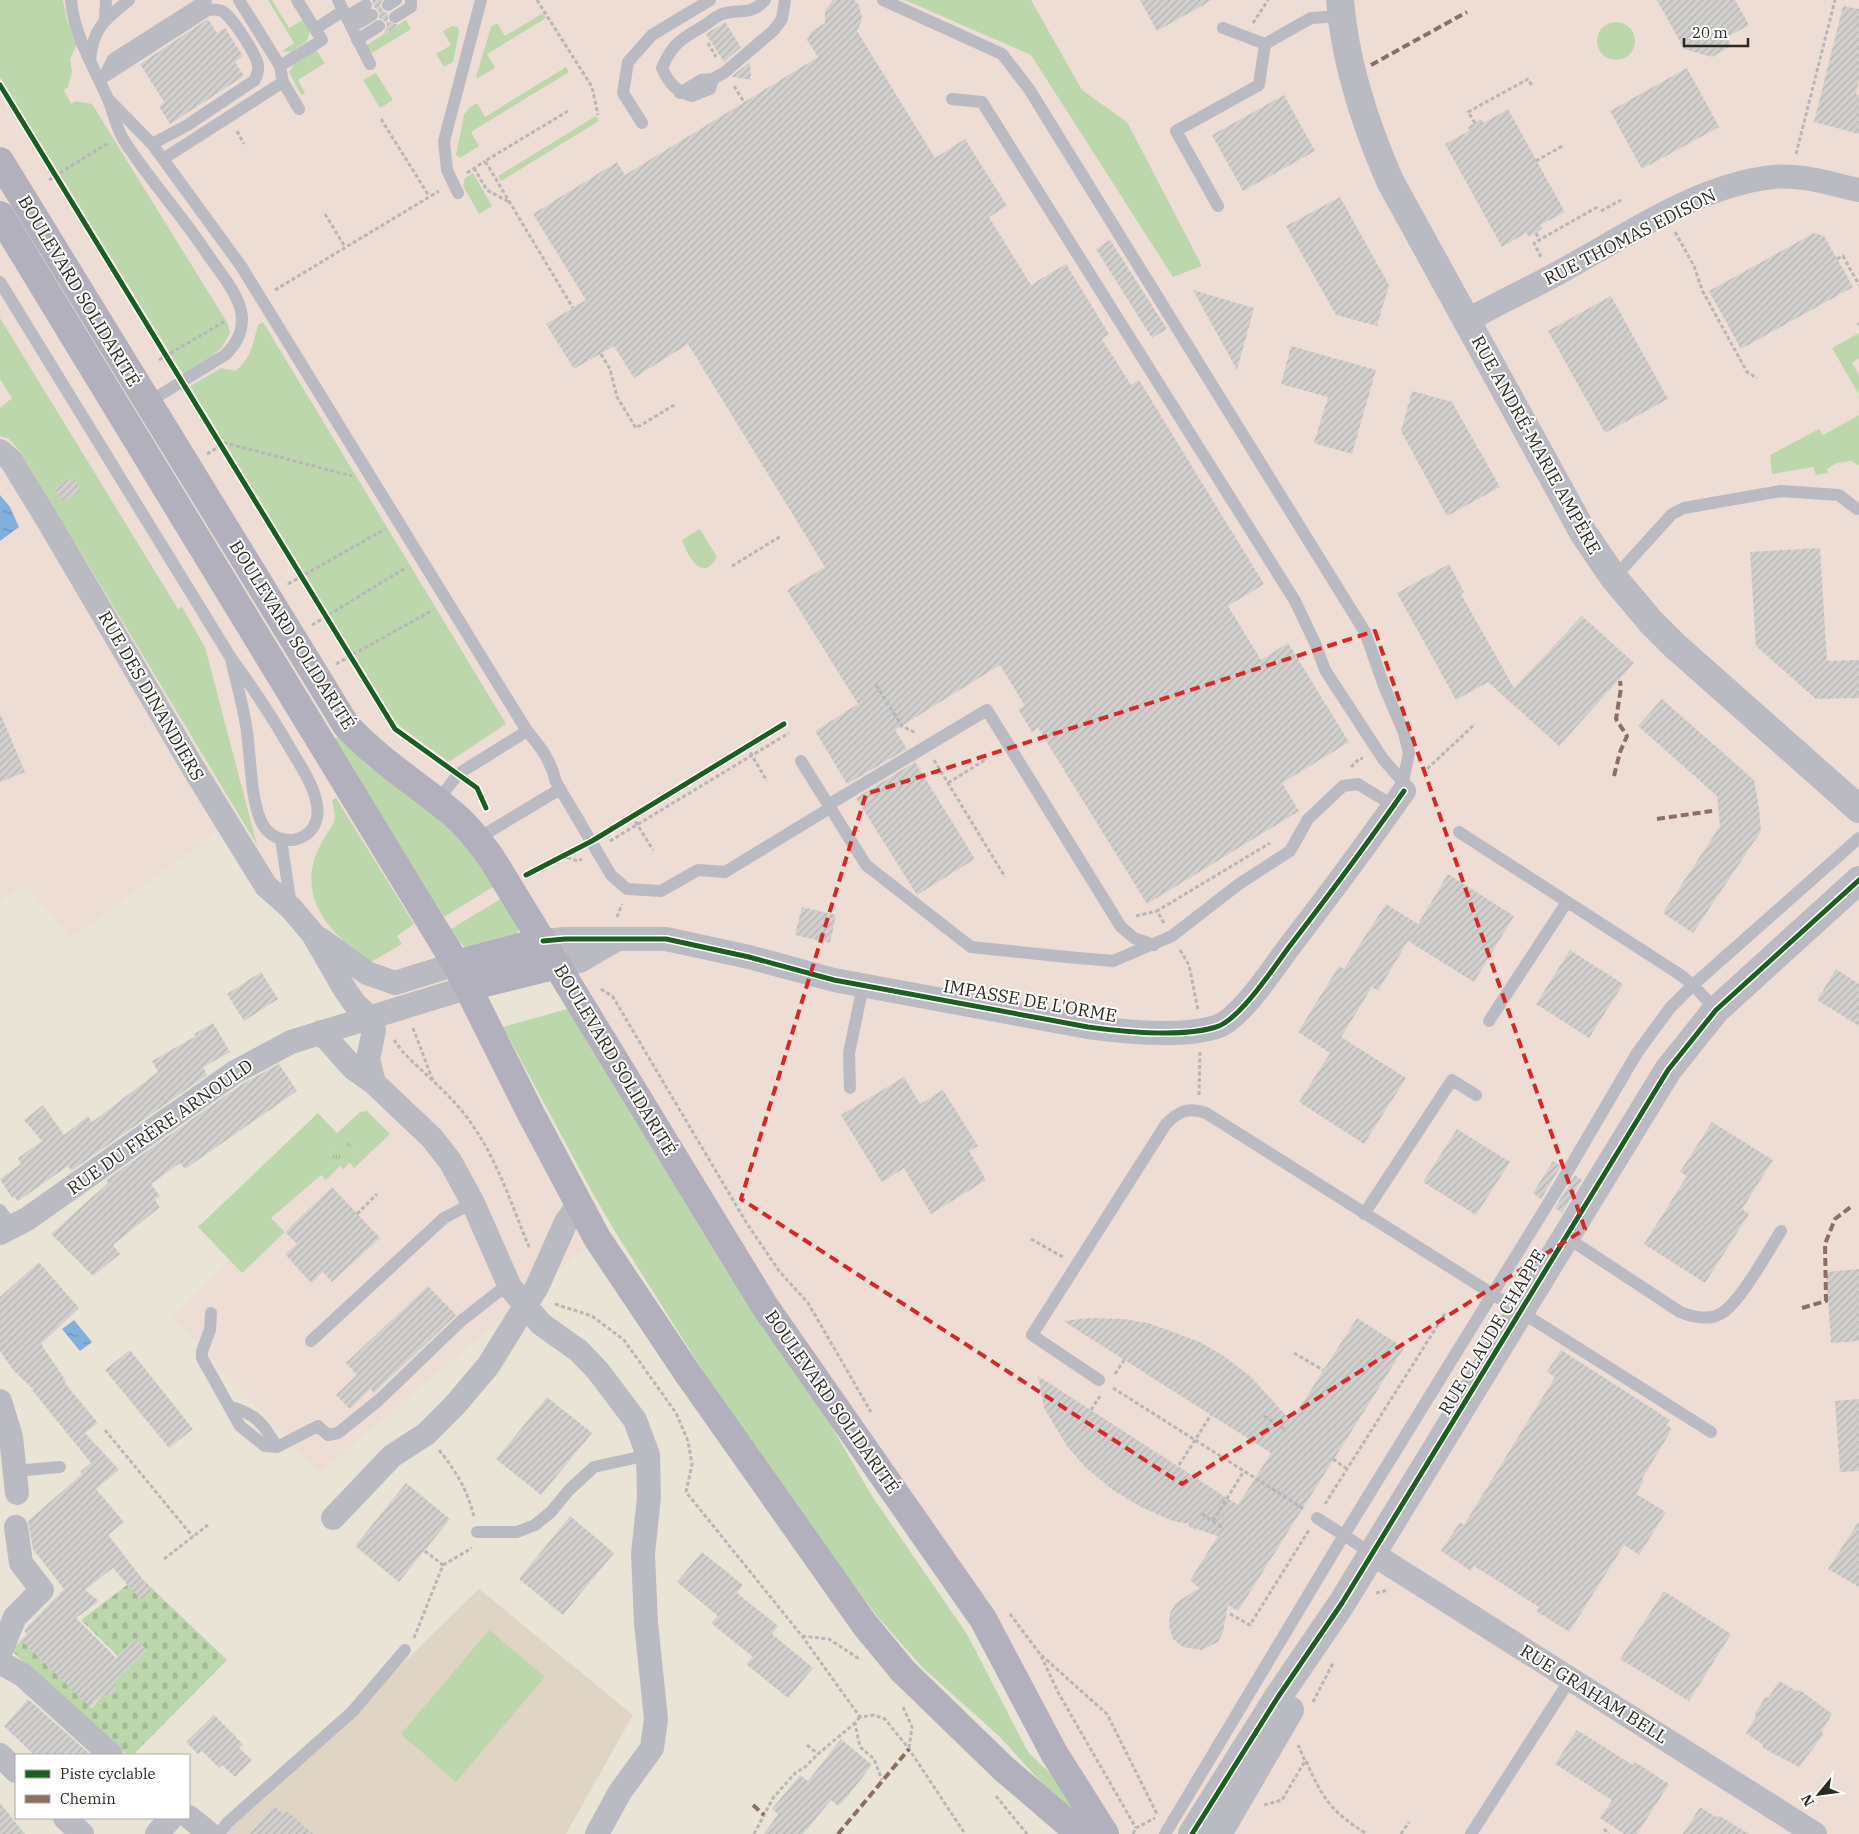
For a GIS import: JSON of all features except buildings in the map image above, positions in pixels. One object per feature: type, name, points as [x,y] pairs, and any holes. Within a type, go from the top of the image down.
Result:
[{"type":"main road","name":"BOULEVARD SOLIDARITÉ","points":[[0,161],[346,725],[382,760],[453,813],[477,839],[543,941],[569,963],[764,1305],[983,1619],[1054,1753],[1105,1834]]},
{"type":"main road","name":"BOULEVARD SOLIDARITÉ","points":[[0,215],[456,964],[520,1092],[597,1238],[688,1374],[865,1625],[903,1671],[1003,1768],[1080,1834]]},
{"type":"main road","points":[[456,964],[543,941]]},
{"type":"main road","points":[[469,988],[569,963]]},
{"type":"main road","name":"BOULEVARD SOLIDARITÉ","points":[[1003,1768],[1052,1834]]},
{"type":"street","name":"RUE ANDRÉ-MARIE AMPÈRE","points":[[1341,8],[1351,69],[1378,153],[1417,232],[1584,534],[1614,578],[1651,622],[1700,670],[1859,809]]},
{"type":"street","name":"RUE THOMAS EDISON","points":[[1467,321],[1665,214],[1696,199],[1742,183],[1791,177],[1810,179],[1859,190]]},
{"type":"street","name":"RUE DES DINANDIERS","points":[[0,451],[10,460],[50,524],[192,766],[266,886],[291,908],[313,934],[349,996],[369,1018]]},
{"type":"street","name":"IMPASSE DE L'ORME","points":[[543,941],[666,939],[863,986],[1127,1032],[1201,1030],[1218,1027],[1247,1002],[1369,843],[1400,793]]},
{"type":"street","name":"RUE CLAUDE CHAPPE","points":[[1175,1833],[1278,1697],[1342,1603],[1668,1070],[1716,1010],[1859,880]]},
{"type":"street","name":"RUE DES DINANDIERS","points":[[313,934],[367,973],[395,983],[456,964]]},
{"type":"street","name":"IMPASSE DE L'ORME","points":[[569,963],[616,940]]},
{"type":"street","name":"RUE DU FRÈRE ARNOULD","points":[[4,1223],[235,1072],[291,1042],[469,988]]},
{"type":"street","points":[[369,1018],[374,1030],[368,1059],[374,1083]]},
{"type":"street","points":[[321,1032],[353,1068],[374,1083],[432,1138],[450,1160],[517,1296],[541,1324],[579,1351],[598,1371],[635,1420],[648,1455],[649,1497],[643,1554],[646,1623],[656,1719],[652,1748],[620,1792],[597,1834]]},
{"type":"street","points":[[333,1518],[392,1456],[426,1434],[455,1405],[488,1366],[517,1296],[537,1287],[566,1222],[579,1204]]},
{"type":"street","points":[[0,1401],[10,1437],[16,1482]]},
{"type":"street","points":[[0,1652],[15,1617],[42,1590],[22,1563],[16,1527]]},
{"type":"street","name":"RUE GRAHAM BELL","points":[[1373,1554],[1571,1678],[1808,1832]]},
{"type":"street","name":"RUE CLAUDE CHAPPE","points":[[1218,1834],[1292,1707],[1342,1603]]},
{"type":"street","points":[[0,1662],[24,1676],[110,1754]]},
{"type":"street","points":[[0,1755],[15,1770]]},
{"type":"street","points":[[190,1818],[210,1834]]},
{"type":"street","points":[[66,1819],[82,1834]]},
{"type":"street","points":[[157,1834],[170,1819]]},
{"type":"lane","points":[[71,0],[72,12],[90,63],[103,81],[121,135],[187,224],[234,295],[241,311],[242,323],[235,346],[225,355],[147,403]]},
{"type":"lane","points":[[105,19],[106,0]]},
{"type":"lane","points":[[90,63],[92,43],[105,19],[129,0]]},
{"type":"lane","points":[[103,81],[113,59],[206,0]]},
{"type":"lane","points":[[239,0],[280,66],[283,82],[299,109]]},
{"type":"lane","points":[[280,66],[322,40],[297,0]]},
{"type":"lane","points":[[455,188],[447,170],[444,141],[480,0]]},
{"type":"lane","points":[[642,124],[623,93],[628,62],[652,35],[710,0]]},
{"type":"lane","points":[[764,0],[759,7],[748,12],[723,14],[677,41],[668,53],[662,68],[669,82],[680,93],[692,96],[710,89],[713,79],[726,72],[774,30],[782,19],[785,0]]},
{"type":"lane","points":[[883,0],[1002,54],[1029,89],[1365,632],[1410,753],[1400,793]]},
{"type":"lane","points":[[395,17],[411,4]]},
{"type":"lane","points":[[1265,44],[1311,18],[1341,8]]},
{"type":"lane","points":[[103,81],[208,10],[216,9],[225,13],[232,20],[256,59],[258,73],[255,80],[186,126],[152,144]]},
{"type":"lane","points":[[315,29],[344,10],[369,10]]},
{"type":"lane","points":[[344,10],[370,64]]},
{"type":"lane","points":[[357,40],[379,26]]},
{"type":"lane","points":[[1223,28],[1265,44]]},
{"type":"lane","points":[[1218,206],[1176,131],[1259,85],[1265,44]]},
{"type":"lane","points":[[163,159],[283,82]]},
{"type":"lane","points":[[108,99],[152,144],[212,224],[262,298],[529,734],[552,766],[560,789],[611,876],[627,889],[661,891],[698,870],[725,872],[925,746],[986,710],[1121,927],[1134,938],[1154,945]]},
{"type":"lane","points":[[952,99],[982,102],[986,108],[1295,601],[1315,643],[1325,670],[1383,760],[1400,793]]},
{"type":"lane","points":[[0,282],[231,658],[266,706],[312,786],[317,806],[315,827],[306,836],[294,841],[281,839],[270,833],[260,820],[252,784],[247,731],[231,658]]},
{"type":"lane","points":[[1614,578],[1672,514],[1684,508],[1780,491],[1839,495],[1857,509]]},
{"type":"lane","points":[[437,802],[458,774],[529,734]]},
{"type":"lane","points":[[801,761],[866,865],[971,947],[1113,961],[1172,936],[1239,884],[1290,851],[1308,819],[1343,786],[1358,784],[1400,793]]},
{"type":"lane","points":[[477,839],[560,789]]},
{"type":"lane","points":[[1460,832],[1693,985],[1716,1010]]},
{"type":"lane","points":[[1175,1833],[1344,1535],[1493,1294],[1637,1053],[1670,1008],[1693,985],[1859,838]]},
{"type":"lane","points":[[281,839],[291,908]]},
{"type":"lane","points":[[1489,1020],[1567,902]]},
{"type":"lane","points":[[850,1088],[849,1053],[863,986]]},
{"type":"lane","points":[[1364,1214],[1452,1080],[1476,1094]]},
{"type":"lane","points":[[1099,1380],[1032,1335],[1166,1124],[1182,1111],[1194,1109],[1206,1113],[1711,1432]]},
{"type":"lane","points":[[311,1341],[444,1218],[473,1204]]},
{"type":"lane","points":[[1566,1237],[1680,1312],[1692,1317],[1706,1317],[1721,1314],[1733,1303],[1781,1231]]},
{"type":"lane","points":[[212,1313],[210,1330],[202,1352],[202,1358],[240,1426],[265,1446],[277,1447],[318,1426],[328,1436],[338,1434],[379,1400],[461,1322],[498,1292],[517,1296]]},
{"type":"lane","points":[[477,1532],[517,1532],[535,1525],[551,1512],[569,1490],[594,1467],[648,1455]]},
{"type":"lane","points":[[16,1482],[60,1467]]},
{"type":"lane","points":[[1317,1518],[1373,1554]]},
{"type":"lane","points":[[219,1834],[227,1823],[352,1712],[405,1650]]},
{"type":"lane","points":[[1471,1834],[1571,1678]]},
{"type":"path","points":[[537,0],[592,87],[598,114]]},
{"type":"path","points":[[1244,36],[1268,0]]},
{"type":"path","points":[[1791,177],[1834,0]]},
{"type":"path","points":[[1475,123],[1468,112],[1528,79],[1533,87]]},
{"type":"path","points":[[262,298],[430,196],[455,188],[474,168],[568,111]]},
{"type":"path","points":[[381,119],[430,196]]},
{"type":"path","points":[[49,180],[121,135]]},
{"type":"path","points":[[1536,161],[1564,145]]},
{"type":"path","points":[[485,161],[572,308]]},
{"type":"path","points":[[50,167],[60,184]]},
{"type":"path","points":[[474,168],[487,190],[510,202]]},
{"type":"path","points":[[1601,211],[1621,200]]},
{"type":"path","points":[[1544,264],[1534,244],[1599,206]]},
{"type":"path","points":[[325,214],[345,247]]},
{"type":"path","points":[[1665,214],[1694,266],[1702,290],[1747,372],[1757,378]]},
{"type":"path","points":[[1536,233],[1539,240]]},
{"type":"path","points":[[1837,259],[1843,256],[1859,285]]},
{"type":"path","points":[[159,360],[241,311]]},
{"type":"path","points":[[161,348],[182,382]]},
{"type":"path","points":[[600,354],[610,369],[618,397],[636,428],[676,404]]},
{"type":"path","points":[[216,438],[226,454]]},
{"type":"path","points":[[207,454],[225,443],[360,478],[369,473]]},
{"type":"path","points":[[286,586],[398,521]]},
{"type":"path","points":[[732,566],[781,536]]},
{"type":"path","points":[[310,626],[421,559]]},
{"type":"path","points":[[296,568],[306,585]]},
{"type":"path","points":[[333,665],[448,601]]},
{"type":"path","points":[[320,609],[330,625]]},
{"type":"path","points":[[345,649],[355,664]]},
{"type":"path","points":[[1408,767],[1427,769],[1475,724]]},
{"type":"path","points":[[561,855],[594,845],[638,825],[789,733]]},
{"type":"path","points":[[917,733],[1005,877]]},
{"type":"path","points":[[738,752],[754,742]]},
{"type":"path","points":[[747,747],[767,781]]},
{"type":"path","points":[[948,783],[985,760]]},
{"type":"path","points":[[624,821],[640,812]]},
{"type":"path","points":[[632,816],[653,850]]},
{"type":"path","points":[[561,855],[578,861],[594,845]]},
{"type":"path","points":[[569,963],[613,997],[746,1222],[779,1271],[808,1303],[871,1413]]},
{"type":"path","points":[[1192,979],[1201,1030],[1199,1100],[1194,1109]]},
{"type":"path","points":[[414,1028],[434,1084]]},
{"type":"path","points":[[357,1214],[377,1194]]},
{"type":"path","points":[[1031,1239],[1077,1265]]},
{"type":"path","points":[[1230,1614],[1250,1626],[1446,1312]]},
{"type":"path","points":[[1430,1324],[1436,1328]]},
{"type":"path","points":[[1294,1353],[1323,1370]]},
{"type":"path","points":[[1099,1380],[1317,1518]]},
{"type":"path","points":[[1179,1465],[1211,1415]]},
{"type":"path","points":[[1264,1416],[1286,1430]]},
{"type":"path","points":[[105,1430],[192,1537]]},
{"type":"path","points":[[405,1650],[417,1632],[443,1565],[479,1544],[469,1496],[455,1470],[426,1434]]},
{"type":"path","points":[[1333,1459],[1347,1469]]},
{"type":"path","points":[[1213,1521],[1244,1471]]},
{"type":"path","points":[[1202,1514],[1223,1528]]},
{"type":"path","points":[[164,1559],[208,1525]]},
{"type":"path","points":[[424,1551],[443,1565]]},
{"type":"path","points":[[1009,1612],[1040,1654],[1059,1694],[1136,1828]]},
{"type":"path","points":[[802,1636],[829,1639],[864,1663]]},
{"type":"path","points":[[1040,1654],[1107,1714],[1158,1816],[1175,1833]]},
{"type":"path","points":[[901,1702],[912,1727],[909,1749],[965,1834]]},
{"type":"path","points":[[754,1834],[773,1798],[797,1771],[803,1769],[855,1723],[860,1716]]},
{"type":"path","points":[[855,1723],[860,1747],[874,1759],[882,1780]]},
{"type":"path","points":[[807,1745],[818,1754]]},
{"type":"path","points":[[1305,1761],[1326,1802],[1347,1822],[1367,1834]]},
{"type":"path","points":[[1133,1834],[1136,1828],[1158,1816]]},
{"type":"path","points":[[1401,1834],[1409,1822]]},
{"type":"path","points":[[1604,1829],[1609,1834]]},
{"type":"highlighted area","points":[[1375,631],[1585,1229],[1182,1484],[741,1199],[866,794]]},
{"type":"shaded area","points":[[0,0],[1859,0],[1859,1834],[1111,1834],[539,935],[462,974],[597,1238],[319,1473],[172,1316],[392,1101],[372,1039],[227,824],[71,938],[24,884],[0,903]]},
{"type":"shaded area","points":[[479,1589],[633,1715],[566,1834],[216,1834],[286,1777]]},
{"type":"green space","points":[[0,0],[63,0],[67,20],[77,44],[70,59],[72,71],[68,87],[64,90],[71,104],[76,101],[92,104],[228,324],[230,333],[221,348],[210,358],[183,374],[0,77]]},
{"type":"green space","points":[[268,0],[272,0],[289,28],[303,20],[310,32],[306,42],[291,52],[282,51],[294,43]]},
{"type":"green space","points":[[905,0],[1031,0],[1082,90],[1127,122],[1202,266],[1173,277],[1031,55]]},
{"type":"green space","points":[[543,13],[546,18],[487,54],[495,68],[478,78],[476,77],[491,27],[497,23],[505,36]]},
{"type":"green space","points":[[406,20],[411,29],[372,53],[367,45]]},
{"type":"green space","points":[[1616,22],[1629,28],[1635,41],[1629,54],[1616,60],[1603,54],[1597,41],[1603,28]]},
{"type":"green space","points":[[452,26],[458,27],[459,33],[453,62],[444,67],[436,54],[451,45],[443,31]]},
{"type":"green space","points":[[316,50],[325,63],[298,80],[305,93],[303,95],[300,93],[289,72],[294,64]]},
{"type":"green space","points":[[566,67],[569,72],[471,132],[479,146],[460,158],[456,155],[464,115],[469,108],[477,103],[485,117]]},
{"type":"green space","points":[[376,73],[393,100],[380,108],[363,80]]},
{"type":"green space","points":[[596,116],[599,121],[501,181],[498,176]]},
{"type":"green space","points":[[473,173],[492,206],[479,214],[463,186],[465,178]]},
{"type":"green space","points":[[0,318],[178,609],[182,607],[205,647],[257,845],[20,451],[9,439],[0,436],[0,408],[12,398],[0,379]]},
{"type":"green space","points":[[263,322],[506,724],[449,762],[397,724],[190,386],[221,368],[235,371],[240,367],[251,351],[258,325]]},
{"type":"green space","points":[[1859,333],[1859,358],[1852,363],[1859,375],[1859,395],[1832,348]]},
{"type":"green space","points":[[1859,415],[1859,466],[1852,461],[1837,463],[1827,469],[1828,473],[1816,475],[1813,467],[1772,474],[1770,455],[1819,429],[1823,435]]},
{"type":"green space","points":[[700,529],[717,557],[706,568],[696,565],[682,540]]},
{"type":"green space","points":[[339,736],[368,766],[456,832],[496,885],[444,917],[334,739]]},
{"type":"green space","points":[[336,798],[414,924],[397,936],[402,944],[371,962],[341,939],[320,911],[313,895],[311,879],[314,861],[322,842],[334,822],[335,814],[332,800]]},
{"type":"green space","points":[[504,897],[519,925],[517,937],[467,949],[458,941],[451,929]]},
{"type":"green space","points":[[571,1008],[815,1398],[872,1496],[967,1634],[1028,1752],[1054,1777],[1083,1821],[1078,1823],[1000,1737],[922,1667],[877,1616],[832,1556],[715,1390],[616,1233],[503,1027]]},
{"type":"green space","points":[[367,1111],[390,1134],[354,1168],[350,1162],[359,1154],[344,1138],[328,1153],[340,1166],[326,1180],[321,1175],[271,1218],[285,1232],[242,1273],[198,1227],[318,1113],[337,1133],[360,1112]]},
{"type":"green space","points":[[344,1137],[359,1154],[343,1169],[328,1153]]},
{"type":"green space","points":[[139,1576],[227,1660],[134,1754],[127,1754],[88,1723],[12,1651],[21,1640],[92,1708],[104,1693],[115,1690],[114,1682],[147,1650],[135,1639],[118,1656],[81,1620]]},
{"type":"green space","points":[[489,1630],[545,1677],[456,1782],[401,1734]]},
{"type":"water","points":[[0,495],[10,507],[19,527],[0,541]]},
{"type":"water","points":[[74,1320],[92,1342],[80,1351],[62,1329]]},
{"type":"marked path","points":[[1371,65],[1467,12]]},
{"type":"marked path","points":[[1614,776],[1620,752],[1627,736],[1616,719],[1621,688],[1620,681]]},
{"type":"marked path","points":[[1657,819],[1712,811]]},
{"type":"marked path","points":[[1802,1308],[1826,1301],[1825,1244],[1835,1219],[1852,1206]]},
{"type":"marked path","points":[[838,1834],[909,1749]]},
{"type":"marked path","points":[[753,1805],[764,1815]]},
{"type":"cycle path","points":[[0,85],[395,729],[477,788],[486,808]]},
{"type":"cycle path","points":[[526,875],[592,841],[784,724]]},
{"type":"cycle path","points":[[543,941],[565,939],[666,939],[749,957],[834,980],[1088,1027],[1153,1033],[1202,1030],[1216,1027],[1225,1022],[1246,1004],[1404,791]]},
{"type":"cycle path","points":[[1192,1834],[1278,1697],[1342,1603],[1668,1070],[1716,1010],[1859,880]]}]
